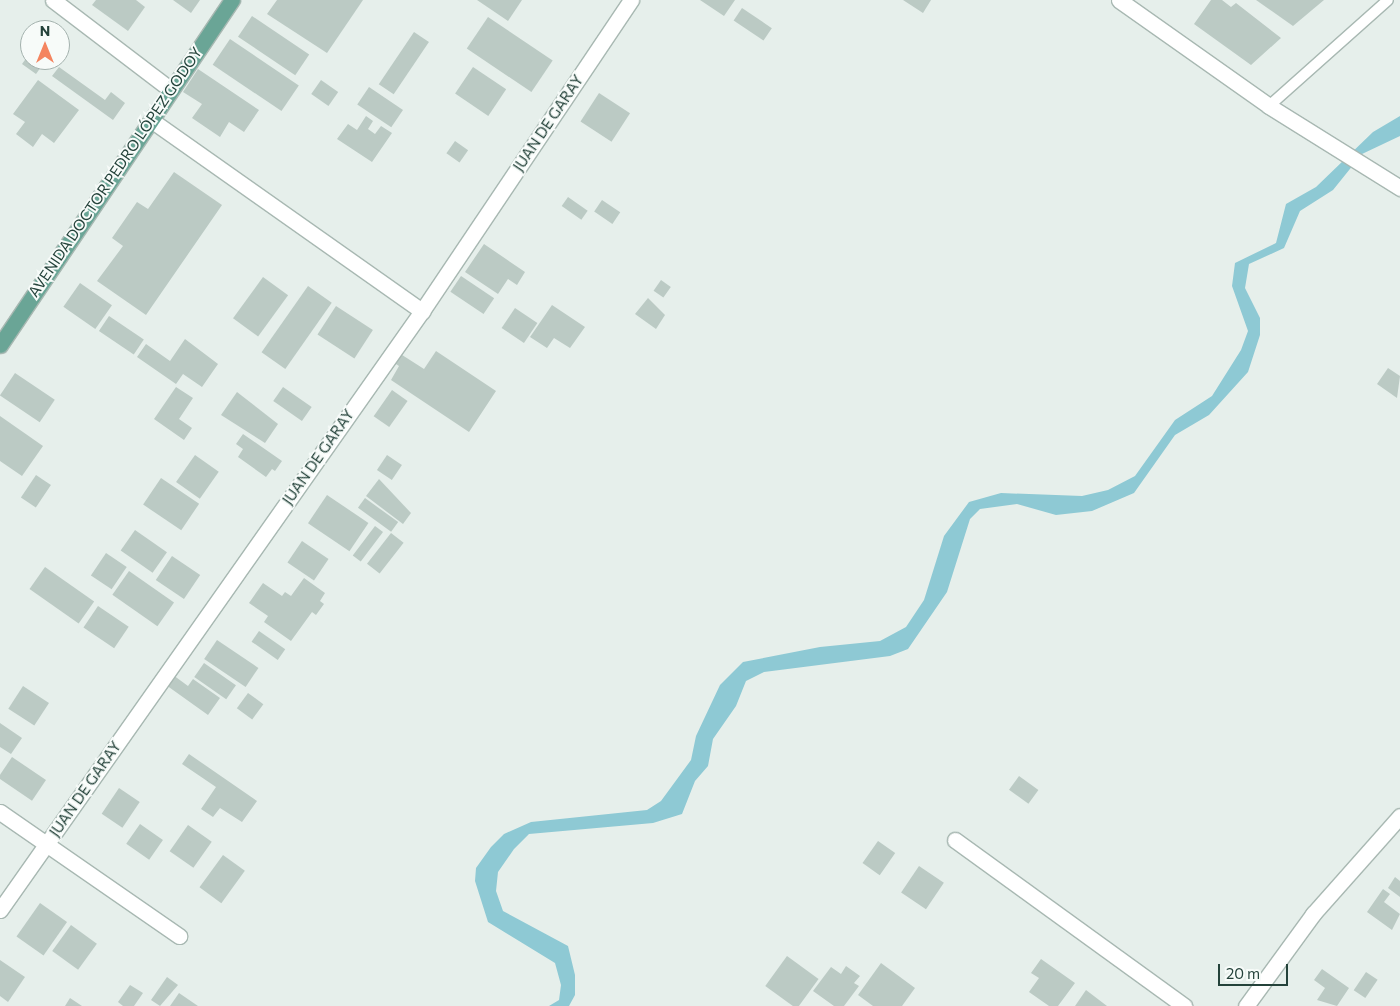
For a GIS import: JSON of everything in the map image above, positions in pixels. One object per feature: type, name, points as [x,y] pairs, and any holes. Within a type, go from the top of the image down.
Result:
[{"type":"main road","name":"AVENIDA DOCTOR PEDRO LÓPEZ GODOY","points":[[0,345],[232,0]]},
{"type":"street","points":[[52,0],[171,90]]},
{"type":"street","name":"JUAN DE GARAY","points":[[0,910],[422,311],[631,0]]},
{"type":"street","points":[[1119,0],[1269,106],[1396,185]]},
{"type":"street","points":[[150,120],[422,311]]},
{"type":"street","points":[[0,812],[179,936]]},
{"type":"street","points":[[1246,1006],[1313,914],[1398,824]]},
{"type":"street","points":[[955,840],[1184,1006]]},
{"type":"lane","points":[[1269,106],[1388,0]]},
{"type":"water","points":[[1400,116],[1400,136],[1362,154],[1333,190],[1300,211],[1284,248],[1249,264],[1245,288],[1260,318],[1260,335],[1248,372],[1209,415],[1175,435],[1134,493],[1092,511],[1056,515],[1017,504],[980,509],[970,519],[947,592],[908,649],[890,656],[764,672],[746,681],[736,706],[713,739],[708,766],[695,781],[682,814],[653,823],[529,834],[514,849],[498,872],[496,891],[503,911],[568,946],[575,975],[575,995],[569,1006],[549,1006],[559,1000],[561,985],[555,963],[488,922],[475,881],[476,868],[491,847],[504,834],[531,822],[647,810],[661,801],[691,760],[696,736],[720,685],[743,662],[820,647],[880,641],[906,627],[924,600],[944,536],[969,502],[1001,493],[1082,496],[1108,490],[1135,476],[1175,420],[1212,396],[1241,350],[1248,331],[1232,286],[1235,263],[1276,243],[1286,204],[1316,187],[1373,132]]},
{"type":"building","points":[[96,0],[136,0],[145,7],[128,31],[92,5]]},
{"type":"building","points":[[173,0],[200,0],[191,13]]},
{"type":"building","points":[[277,0],[363,0],[327,53],[267,14]]},
{"type":"building","points":[[477,0],[522,0],[508,21]]},
{"type":"building","points":[[700,0],[735,0],[724,16]]},
{"type":"building","points":[[903,0],[931,0],[923,13]]},
{"type":"building","points":[[1211,0],[1222,0],[1231,7],[1236,3],[1281,38],[1251,65],[1194,24]]},
{"type":"building","points":[[1256,0],[1324,0],[1293,26]]},
{"type":"building","points":[[742,8],[772,28],[763,41],[734,20]]},
{"type":"building","points":[[252,16],[309,55],[295,75],[238,37]]},
{"type":"building","points":[[488,17],[553,61],[531,92],[467,49]]},
{"type":"building","points":[[414,32],[429,42],[394,94],[379,84]]},
{"type":"building","points":[[230,39],[299,85],[281,111],[213,65]]},
{"type":"building","points":[[473,67],[506,89],[488,116],[455,94]]},
{"type":"building","points":[[198,69],[259,110],[244,132],[229,122],[220,137],[192,118],[202,104],[183,92]]},
{"type":"building","points":[[30,70],[39,70],[36,74]]},
{"type":"building","points":[[57,70],[63,70],[105,100],[111,92],[125,103],[113,120],[52,76]]},
{"type":"building","points":[[38,80],[79,110],[54,143],[42,134],[33,147],[16,134],[25,122],[13,114]]},
{"type":"building","points":[[321,80],[338,92],[328,106],[311,94]]},
{"type":"building","points":[[369,87],[403,110],[391,127],[357,104]]},
{"type":"building","points":[[599,93],[630,113],[612,142],[580,122]]},
{"type":"building","points":[[366,116],[373,121],[368,129],[375,134],[381,126],[392,133],[372,162],[337,139],[348,124],[357,130]]},
{"type":"building","points":[[455,141],[468,150],[460,162],[446,153]]},
{"type":"building","points":[[174,172],[222,205],[146,315],[97,281],[123,246],[112,238],[137,202],[148,209]]},
{"type":"building","points":[[568,197],[588,211],[581,220],[562,206]]},
{"type":"building","points":[[602,200],[620,212],[612,224],[594,212]]},
{"type":"building","points":[[484,244],[525,272],[517,285],[508,279],[498,294],[465,272]]},
{"type":"building","points":[[461,276],[494,298],[484,314],[450,292]]},
{"type":"building","points":[[263,277],[288,295],[258,336],[233,318]]},
{"type":"building","points":[[661,280],[671,287],[663,298],[654,291]]},
{"type":"building","points":[[80,283],[112,305],[95,329],[63,307]]},
{"type":"building","points":[[308,286],[332,303],[285,369],[262,352]]},
{"type":"building","points":[[648,298],[665,315],[656,329],[635,314]]},
{"type":"building","points":[[552,305],[585,327],[570,348],[554,338],[547,348],[530,337]]},
{"type":"building","points":[[336,306],[373,330],[354,358],[317,335]]},
{"type":"building","points":[[515,308],[537,323],[524,343],[502,328]]},
{"type":"building","points":[[109,316],[144,339],[134,354],[99,331]]},
{"type":"building","points":[[185,339],[218,364],[202,387],[183,374],[176,384],[137,357],[146,344],[170,361]]},
{"type":"building","points":[[436,351],[496,391],[469,432],[391,380],[399,366],[393,362],[399,353],[424,369]]},
{"type":"building","points":[[1388,368],[1400,376],[1397,398],[1377,384]]},
{"type":"building","points":[[15,373],[55,400],[40,422],[0,395]]},
{"type":"building","points":[[176,387],[193,398],[179,419],[192,428],[184,440],[154,419]]},
{"type":"building","points":[[283,387],[312,407],[302,421],[273,401]]},
{"type":"building","points":[[392,390],[408,401],[389,427],[374,416]]},
{"type":"building","points":[[237,392],[278,424],[265,443],[221,415]]},
{"type":"building","points":[[0,416],[43,446],[22,476],[0,461]]},
{"type":"building","points":[[243,434],[282,461],[275,471],[272,469],[266,477],[238,457],[243,449],[236,444]]},
{"type":"building","points":[[195,455],[219,472],[200,499],[176,482]]},
{"type":"building","points":[[387,455],[402,465],[392,480],[377,470]]},
{"type":"building","points":[[36,475],[51,485],[36,507],[21,497]]},
{"type":"building","points":[[161,478],[199,504],[181,530],[143,505]]},
{"type":"building","points":[[379,479],[411,513],[403,524],[366,496]]},
{"type":"building","points":[[327,495],[368,523],[349,551],[308,523]]},
{"type":"building","points":[[365,498],[398,522],[391,532],[358,508]]},
{"type":"building","points":[[375,526],[383,532],[361,562],[353,556]]},
{"type":"building","points":[[135,530],[167,552],[153,573],[121,550]]},
{"type":"building","points":[[391,533],[404,543],[380,574],[367,564]]},
{"type":"building","points":[[302,541],[329,559],[314,580],[287,563]]},
{"type":"building","points":[[106,553],[127,567],[112,589],[91,575]]},
{"type":"building","points":[[172,556],[200,575],[184,599],[156,580]]},
{"type":"building","points":[[45,567],[94,601],[79,624],[30,589]]},
{"type":"building","points":[[129,571],[174,603],[157,626],[112,595]]},
{"type":"building","points":[[304,578],[325,593],[320,601],[324,604],[316,615],[312,612],[291,641],[264,622],[268,616],[249,603],[263,583],[282,596],[285,592],[291,596]]},
{"type":"building","points":[[98,606],[129,627],[114,648],[83,628]]},
{"type":"building","points":[[259,631],[285,649],[278,660],[252,642]]},
{"type":"building","points":[[217,640],[258,668],[246,687],[204,659]]},
{"type":"building","points":[[204,663],[236,685],[226,699],[194,677]]},
{"type":"building","points":[[173,675],[188,686],[193,679],[220,698],[208,715],[166,685]]},
{"type":"building","points":[[23,686],[49,703],[34,726],[8,709]]},
{"type":"building","points":[[248,693],[263,704],[252,720],[237,708]]},
{"type":"building","points":[[0,723],[22,738],[11,754],[0,747]]},
{"type":"building","points":[[189,754],[257,801],[242,822],[220,808],[213,817],[201,809],[216,787],[182,764]]},
{"type":"building","points":[[12,757],[46,780],[32,801],[0,779],[0,775]]},
{"type":"building","points":[[1019,776],[1038,790],[1028,804],[1009,790]]},
{"type":"building","points":[[119,788],[140,802],[122,828],[102,814]]},
{"type":"building","points":[[140,824],[163,840],[149,860],[126,844]]},
{"type":"building","points":[[188,825],[212,842],[193,868],[170,851]]},
{"type":"building","points":[[878,841],[895,853],[880,875],[863,863]]},
{"type":"building","points":[[223,855],[245,871],[221,903],[199,887]]},
{"type":"building","points":[[919,866],[944,883],[926,909],[901,893]]},
{"type":"building","points":[[1395,877],[1400,881],[1400,897],[1388,888]]},
{"type":"building","points":[[1383,889],[1390,894],[1384,902],[1400,914],[1392,930],[1367,912]]},
{"type":"building","points":[[40,903],[67,922],[44,956],[16,937]]},
{"type":"building","points":[[71,925],[97,944],[78,970],[52,951]]},
{"type":"building","points":[[787,956],[819,979],[799,1006],[793,1006],[765,986]]},
{"type":"building","points":[[1041,959],[1075,983],[1058,1006],[1049,1006],[1029,992],[1039,978],[1031,973]]},
{"type":"building","points":[[0,960],[25,977],[8,1002],[0,996]]},
{"type":"building","points":[[881,963],[915,988],[902,1006],[873,1006],[858,995]]},
{"type":"building","points":[[846,966],[860,976],[854,983],[859,986],[844,1006],[834,1006],[813,991],[831,967],[841,974]]},
{"type":"building","points":[[1322,969],[1349,988],[1337,1006],[1317,1000],[1325,988],[1314,980]]},
{"type":"building","points":[[1366,972],[1378,980],[1365,998],[1354,990]]},
{"type":"building","points":[[167,977],[178,985],[160,1006],[151,1000]]},
{"type":"building","points":[[130,985],[143,993],[134,1006],[123,1006],[118,1002]]},
{"type":"building","points":[[1086,990],[1107,1006],[1075,1006]]},
{"type":"building","points":[[179,993],[198,1006],[170,1006]]},
{"type":"building","points":[[70,998],[82,1006],[65,1006]]}]
